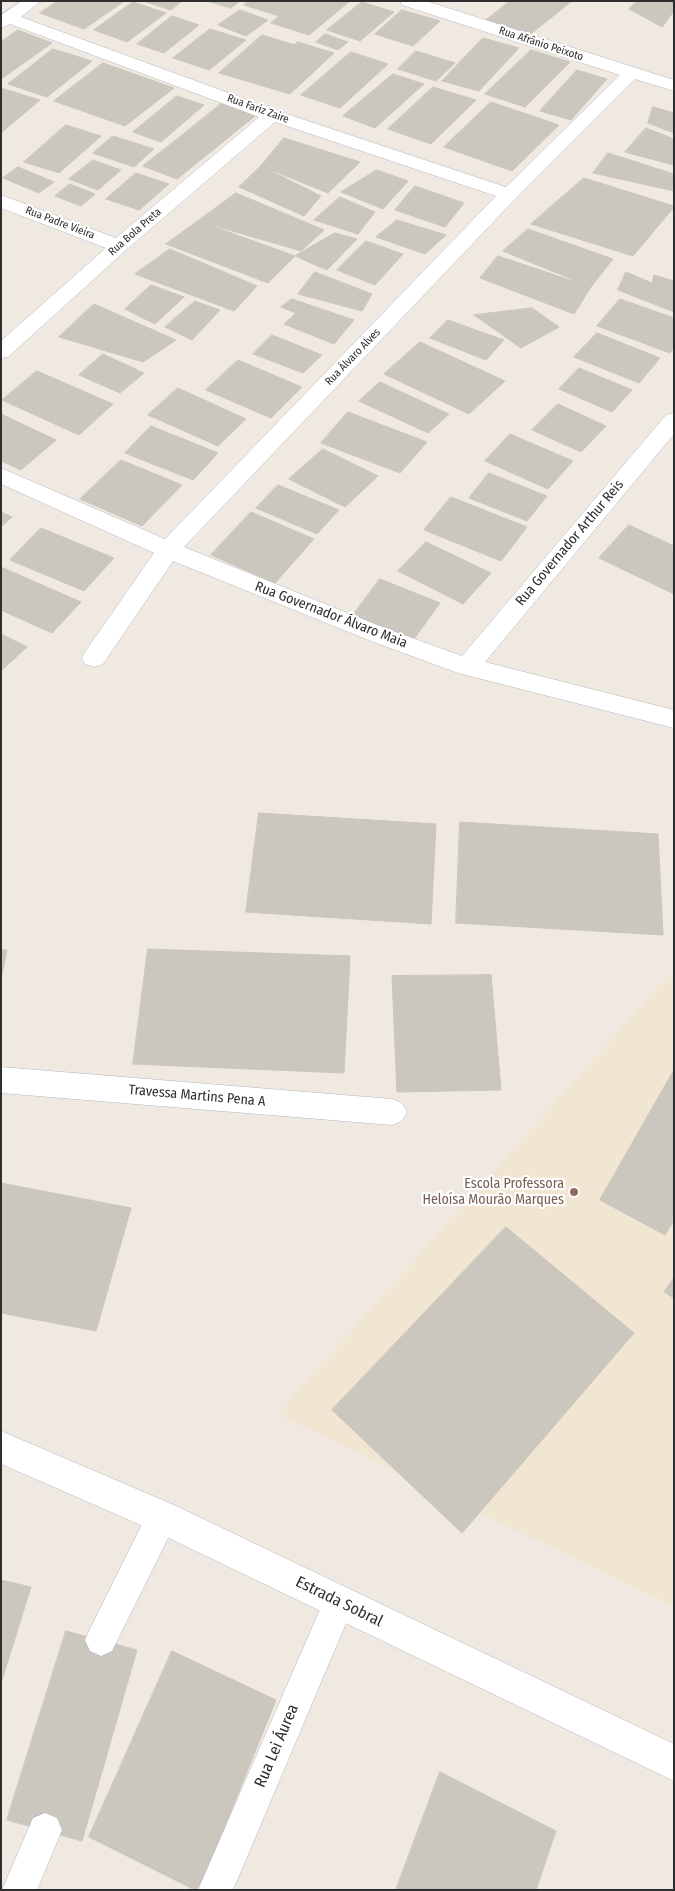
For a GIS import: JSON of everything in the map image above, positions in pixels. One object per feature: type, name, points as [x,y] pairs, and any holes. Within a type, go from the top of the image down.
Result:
[{"type":"street","points":[[5,20],[33,1]]},
{"type":"street","name":"Rua Afrânio Peixoto","points":[[408,1],[465,12],[632,73],[674,86]]},
{"type":"street","name":"Rua Fariz Zaire","points":[[5,20],[272,115],[509,194]]},
{"type":"street","name":"Rua Álvaro Alves","points":[[94,658],[168,550],[509,194],[632,73]]},
{"type":"street","name":"Rua Bola Preta","points":[[1,352],[119,246],[272,115]]},
{"type":"street","name":"Rua Padre Vieira","points":[[1,201],[119,246]]},
{"type":"street","name":"Rua Governador Arthur Reis","points":[[467,667],[674,420]]},
{"type":"street","name":"Rua Governador Álvaro Maia","points":[[1,474],[168,550],[378,636],[467,667],[674,719]]},
{"type":"street","name":"Travessa Martins Pena A","points":[[1,1080],[392,1112]]},
{"type":"street","name":"Estrada Sobral","points":[[1,1447],[162,1517],[674,1763]]},
{"type":"lane","points":[[101,1640],[162,1517]]},
{"type":"lane","name":"Rua Lei Áurea","points":[[215,1890],[340,1602]]},
{"type":"lane","points":[[19,1890],[45,1830]]},
{"type":"shaded area","name":"Escola Professora Heloísa Mourão Marques","points":[[674,969],[674,1607],[277,1414]]},
{"type":"building","points":[[58,1],[123,2],[84,29],[40,13]]},
{"type":"building","points":[[144,1],[182,1],[171,10]]},
{"type":"building","points":[[208,1],[240,1],[231,8]]},
{"type":"building","points":[[249,1],[297,1],[279,16],[244,5]]},
{"type":"building","points":[[297,1],[350,1],[309,35],[271,23]]},
{"type":"building","points":[[510,1],[572,1],[527,37],[485,21]]},
{"type":"building","points":[[637,1],[674,1],[674,11],[662,27],[629,9]]},
{"type":"building","points":[[133,2],[166,13],[127,42],[94,30]]},
{"type":"building","points":[[362,2],[394,12],[360,41],[327,30]]},
{"type":"building","points":[[240,10],[268,20],[246,36],[218,25]]},
{"type":"building","points":[[402,10],[440,21],[413,46],[375,34]]},
{"type":"building","points":[[172,16],[199,25],[164,53],[137,44]]},
{"type":"building","points":[[210,29],[246,40],[209,70],[173,58]]},
{"type":"building","points":[[18,30],[52,43],[1,79],[1,42]]},
{"type":"building","points":[[325,34],[348,42],[338,50],[316,42]]},
{"type":"building","points":[[262,35],[295,45],[253,83],[219,73]]},
{"type":"building","points":[[483,38],[519,48],[479,91],[442,81]]},
{"type":"building","points":[[298,42],[334,53],[290,94],[253,83]]},
{"type":"building","points":[[53,49],[92,61],[47,97],[8,84]]},
{"type":"building","points":[[531,50],[570,62],[525,107],[485,94]]},
{"type":"building","points":[[416,51],[455,63],[436,81],[398,69]]},
{"type":"building","points":[[351,52],[388,64],[340,108],[301,95]]},
{"type":"building","points":[[103,63],[174,88],[125,126],[54,101]]},
{"type":"building","points":[[577,70],[607,79],[571,120],[540,111]]},
{"type":"building","points":[[393,74],[424,84],[375,128],[343,116]]},
{"type":"building","points":[[433,87],[476,100],[431,144],[388,129]]},
{"type":"building","points":[[1,88],[40,100],[1,133]]},
{"type":"building","points":[[177,96],[204,105],[161,142],[133,132]]},
{"type":"building","points":[[491,102],[559,125],[512,171],[444,147]]},
{"type":"building","points":[[222,103],[255,116],[213,150],[180,137]]},
{"type":"building","points":[[653,107],[674,113],[674,133],[648,123]]},
{"type":"building","points":[[66,125],[101,136],[59,173],[24,162]]},
{"type":"building","points":[[646,128],[674,139],[674,165],[625,152]]},
{"type":"building","points":[[113,136],[154,149],[134,167],[93,153]]},
{"type":"building","points":[[180,137],[213,150],[177,179],[143,166]]},
{"type":"building","points":[[284,138],[360,162],[328,193],[261,166]]},
{"type":"building","points":[[608,153],[674,174],[674,191],[593,173]]},
{"type":"building","points":[[93,160],[121,170],[98,190],[69,179]]},
{"type":"building","points":[[261,166],[321,196],[304,216],[239,187]]},
{"type":"building","points":[[18,167],[54,182],[39,193],[3,178]]},
{"type":"building","points":[[377,170],[408,181],[383,209],[341,192]]},
{"type":"building","points":[[136,173],[169,184],[139,210],[106,199]]},
{"type":"building","points":[[584,178],[674,207],[633,256],[531,224]]},
{"type":"building","points":[[70,184],[95,194],[81,206],[55,196]]},
{"type":"building","points":[[415,186],[464,203],[445,227],[395,210]]},
{"type":"building","points":[[236,193],[324,230],[301,251],[198,221]]},
{"type":"building","points":[[340,197],[375,212],[358,234],[314,220]]},
{"type":"building","points":[[397,220],[446,235],[425,254],[376,237]]},
{"type":"building","points":[[198,221],[295,256],[268,283],[166,244]]},
{"type":"building","points":[[528,229],[613,259],[591,287],[503,251]]},
{"type":"building","points":[[335,233],[357,239],[327,270],[295,256]]},
{"type":"building","points":[[366,241],[403,254],[375,285],[337,270]]},
{"type":"building","points":[[170,249],[257,286],[234,311],[135,274]]},
{"type":"building","points":[[498,256],[591,287],[574,314],[480,278]]},
{"type":"building","points":[[315,272],[372,294],[362,311],[298,294]]},
{"type":"building","points":[[626,272],[652,283],[654,275],[674,281],[674,312],[618,290]]},
{"type":"building","points":[[151,285],[184,297],[155,324],[125,309]]},
{"type":"building","points":[[292,299],[354,320],[334,344],[284,324],[296,313],[281,307]]},
{"type":"building","points":[[620,299],[674,318],[674,348],[670,353],[597,326]]},
{"type":"building","points":[[195,301],[220,310],[192,340],[165,327]]},
{"type":"building","points":[[94,304],[176,340],[143,362],[59,337]]},
{"type":"building","points":[[532,308],[559,327],[521,348],[474,315]]},
{"type":"building","points":[[448,320],[504,340],[486,360],[430,338]]},
{"type":"building","points":[[597,333],[660,358],[639,383],[574,357]]},
{"type":"building","points":[[272,335],[322,355],[303,373],[253,354]]},
{"type":"building","points":[[420,342],[505,381],[469,414],[384,374]]},
{"type":"building","points":[[103,354],[144,373],[120,393],[79,375]]},
{"type":"building","points":[[238,360],[302,387],[271,418],[206,390]]},
{"type":"building","points":[[579,368],[632,390],[612,412],[559,389]]},
{"type":"building","points":[[37,371],[113,404],[79,435],[2,400]]},
{"type":"building","points":[[380,382],[449,414],[428,433],[359,401]]},
{"type":"building","points":[[178,388],[246,419],[218,446],[148,415]]},
{"type":"building","points":[[558,404],[606,426],[581,452],[532,430]]},
{"type":"building","points":[[348,412],[427,442],[400,473],[321,443]]},
{"type":"building","points":[[1,414],[56,440],[21,470],[1,461]]},
{"type":"building","points":[[151,426],[218,453],[193,480],[125,453]]},
{"type":"building","points":[[510,434],[573,461],[548,489],[485,461]]},
{"type":"building","points":[[323,449],[378,476],[345,507],[289,479]]},
{"type":"building","points":[[121,460],[182,485],[142,526],[80,499]]},
{"type":"building","points":[[489,473],[547,496],[527,521],[469,498]]},
{"type":"building","points":[[278,485],[339,510],[317,534],[256,508]]},
{"type":"building","points":[[451,497],[527,527],[501,561],[424,530]]},
{"type":"building","points":[[1,512],[12,517],[1,527]]},
{"type":"building","points":[[251,512],[314,539],[275,583],[211,555]]},
{"type":"building","points":[[629,525],[674,546],[674,594],[599,558]]},
{"type":"building","points":[[41,528],[114,558],[84,591],[10,560]]},
{"type":"building","points":[[426,542],[491,573],[463,604],[398,571]]},
{"type":"building","points":[[1,567],[81,602],[52,633],[1,610]]},
{"type":"building","points":[[380,579],[440,603],[414,639],[353,615]]},
{"type":"building","points":[[1,634],[27,647],[1,671]]},
{"type":"building","points":[[259,813],[436,824],[431,924],[246,912]]},
{"type":"building","points":[[460,822],[658,834],[663,935],[456,923]]},
{"type":"building","points":[[148,949],[350,956],[344,1073],[133,1064]]},
{"type":"building","points":[[1,950],[7,950],[1,979]]},
{"type":"building","points":[[491,975],[501,1090],[397,1092],[392,976]]},
{"type":"building","points":[[674,1070],[674,1220],[665,1235],[600,1200]]},
{"type":"building","points":[[1,1183],[131,1208],[96,1331],[1,1313]]},
{"type":"building","points":[[506,1227],[634,1333],[462,1533],[332,1410]]},
{"type":"building","points":[[674,1278],[674,1298],[664,1292]]},
{"type":"building","points":[[1,1580],[31,1587],[1,1683]]},
{"type":"building","points":[[66,1631],[137,1650],[82,1841],[7,1820]]},
{"type":"building","points":[[172,1651],[276,1700],[199,1890],[195,1890],[89,1837]]},
{"type":"building","points":[[440,1772],[556,1831],[536,1890],[396,1890]]},
{"type":"place","name":"Escola Professora Heloísa Mourão Marques","points":[[574,1192]]}]
